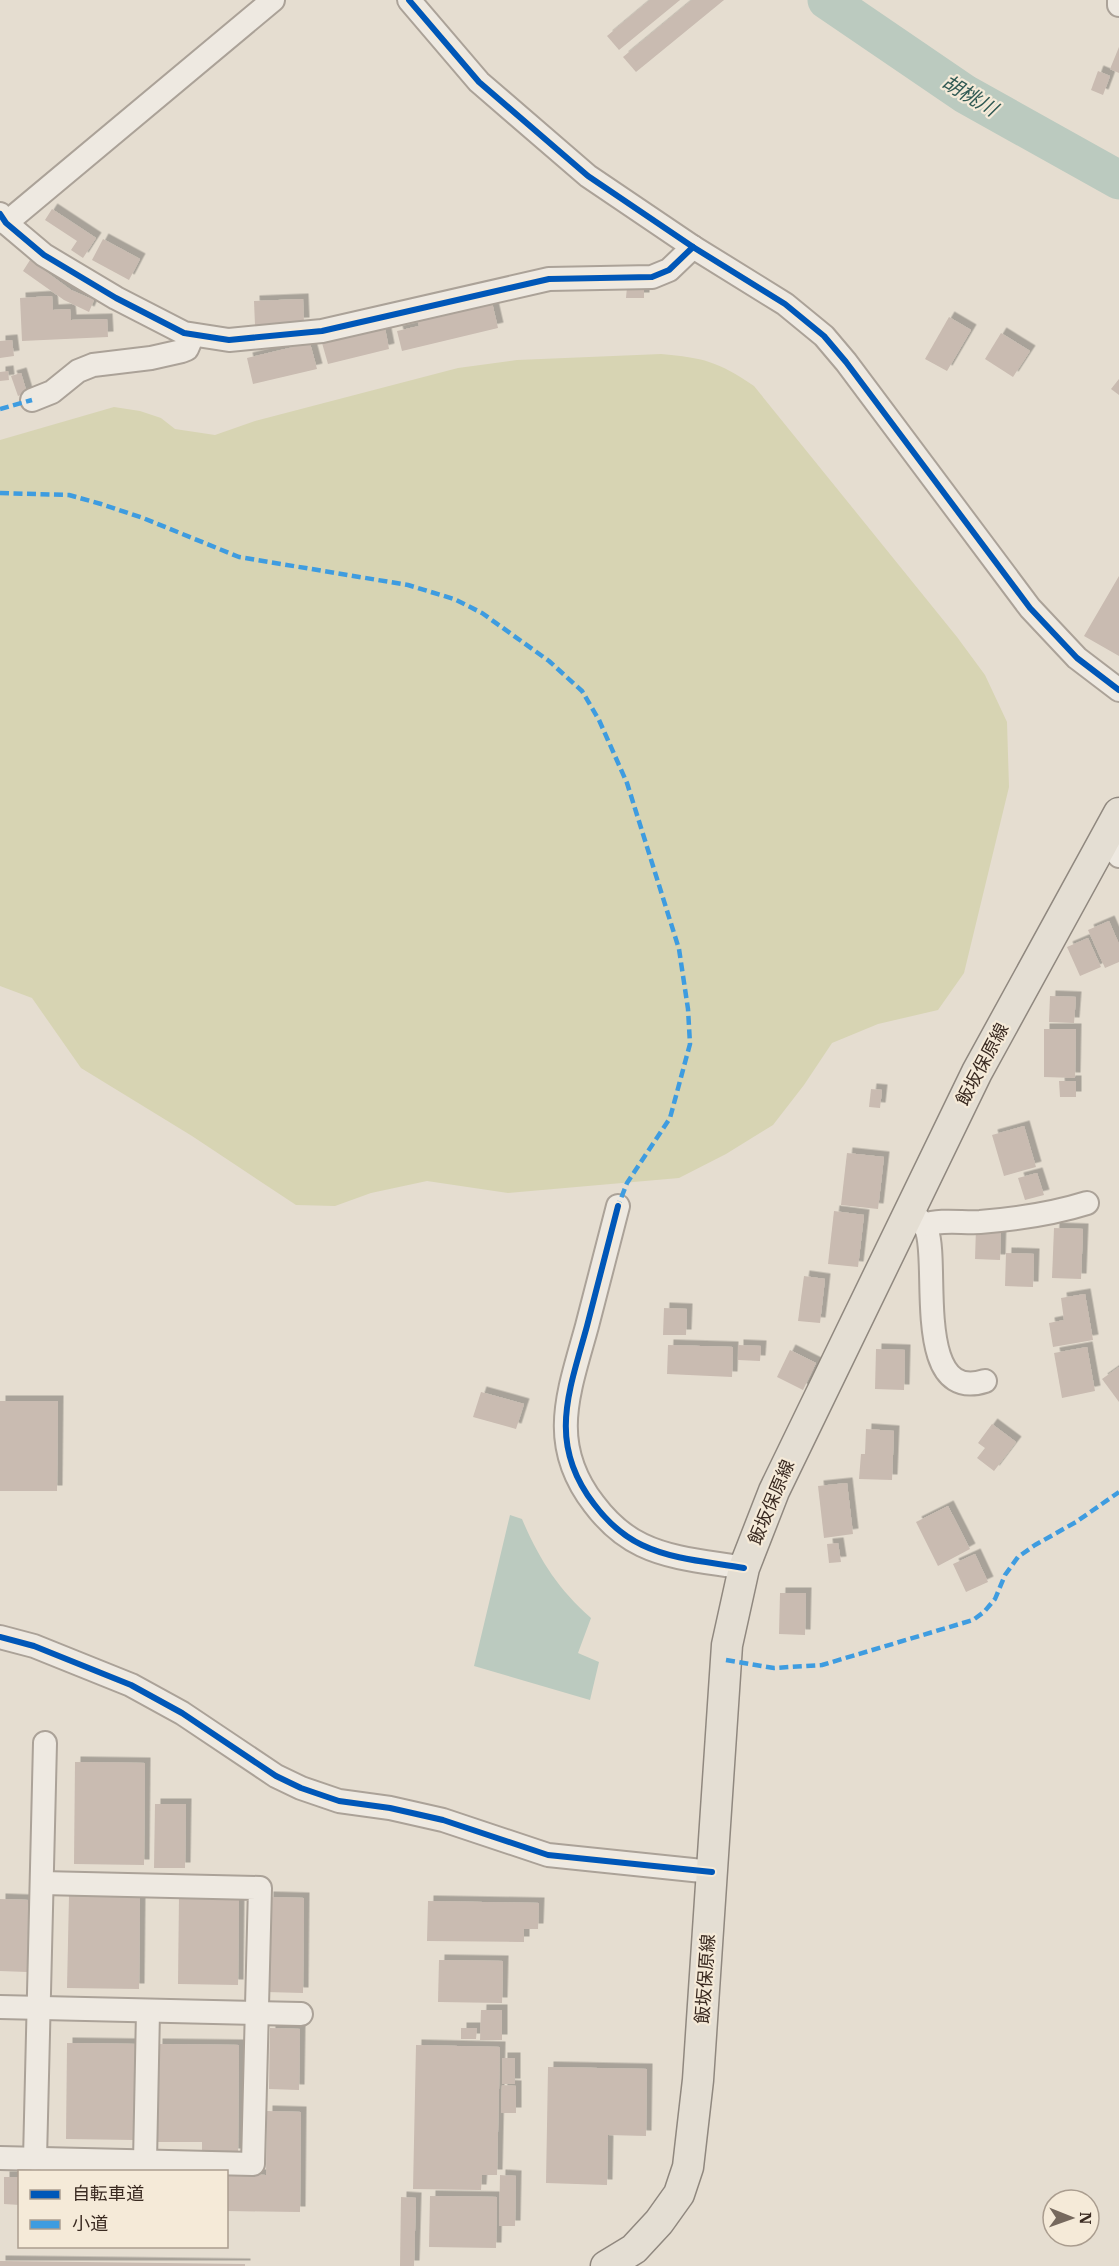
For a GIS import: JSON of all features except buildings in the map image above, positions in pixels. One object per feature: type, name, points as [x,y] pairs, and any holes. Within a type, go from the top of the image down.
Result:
[{"type":"main road","name":"飯坂保原線","points":[[606,2266],[634,2249],[659,2222],[680,2194],[688,2167],[698,2080],[727,1644],[744,1568],[774,1491],[916,1218],[977,1072],[1114,836]]},
{"type":"street","points":[[273,0],[2,219],[29,243],[66,270],[155,318],[184,333],[229,340],[322,331],[549,279],[652,277],[669,270],[693,248]]},
{"type":"street","points":[[409,0],[479,82],[611,194],[693,248],[785,304],[824,336],[846,362],[1030,608],[1077,658],[1119,690]]},
{"type":"street","points":[[32,400],[52,392],[78,370],[93,365],[151,358],[187,349],[193,335]]},
{"type":"street","points":[[916,1218],[932,1222],[979,1222],[1039,1215],[1087,1203]]},
{"type":"street","points":[[618,1206],[569,1393],[565,1432],[573,1468],[583,1489],[600,1512],[618,1529],[641,1545],[663,1553],[744,1568]]},
{"type":"street","points":[[916,1218],[930,1247],[933,1326],[944,1366],[951,1378],[959,1382],[967,1384],[985,1381]]},
{"type":"street","points":[[0,1637],[34,1646],[131,1685],[183,1713],[276,1776],[301,1788],[339,1801],[390,1808],[443,1820],[548,1855],[712,1872]]},
{"type":"street","points":[[35,2159],[45,1743]]},
{"type":"street","points":[[0,2158],[253,2164],[260,1888],[42,1883]]},
{"type":"street","points":[[0,2007],[301,2014]]},
{"type":"street","points":[[145,2162],[148,2011]]},
{"type":"shaded area","points":[[661,354],[710,362],[754,386],[957,637],[985,675],[1007,722],[1009,787],[964,973],[938,1010],[878,1024],[832,1043],[804,1085],[773,1125],[726,1154],[679,1178],[508,1193],[427,1181],[371,1193],[335,1206],[296,1205],[192,1136],[81,1068],[32,998],[0,986],[0,440],[114,407],[140,411],[161,418],[175,429],[215,435],[255,421],[458,368],[517,360]]},
{"type":"shaded area","points":[[510,1515],[522,1519],[550,1573],[591,1618],[578,1653],[599,1662],[590,1700],[474,1666]]},
{"type":"waterway","name":"胡桃川","points":[[827,0],[965,94],[1119,180]]},
{"type":"marked path","points":[[0,409],[32,400]]},
{"type":"marked path","points":[[0,493],[69,495],[143,518],[239,557],[408,585],[454,599],[482,613],[549,661],[582,691],[599,720],[627,783],[679,949],[688,1009],[690,1044],[670,1118],[627,1183],[618,1206]]},
{"type":"marked path","points":[[726,1660],[774,1668],[822,1665],[973,1620],[984,1612],[995,1599],[1005,1575],[1018,1557],[1076,1522],[1119,1492]]},
{"type":"cycle path","points":[[409,0],[479,82],[588,176],[693,247],[785,304],[824,336],[846,362],[1030,608],[1077,658],[1119,690]]},
{"type":"cycle path","points":[[0,214],[6,223],[44,255],[116,298],[184,333],[229,340],[322,331],[549,279],[652,277],[669,270],[693,247]]},
{"type":"cycle path","points":[[618,1206],[569,1395],[566,1438],[571,1460],[579,1482],[594,1504],[615,1527],[628,1537],[654,1550],[679,1557],[744,1568]]},
{"type":"cycle path","points":[[0,1637],[34,1646],[131,1685],[182,1713],[276,1776],[301,1788],[339,1801],[390,1808],[443,1820],[548,1855],[712,1872]]}]
